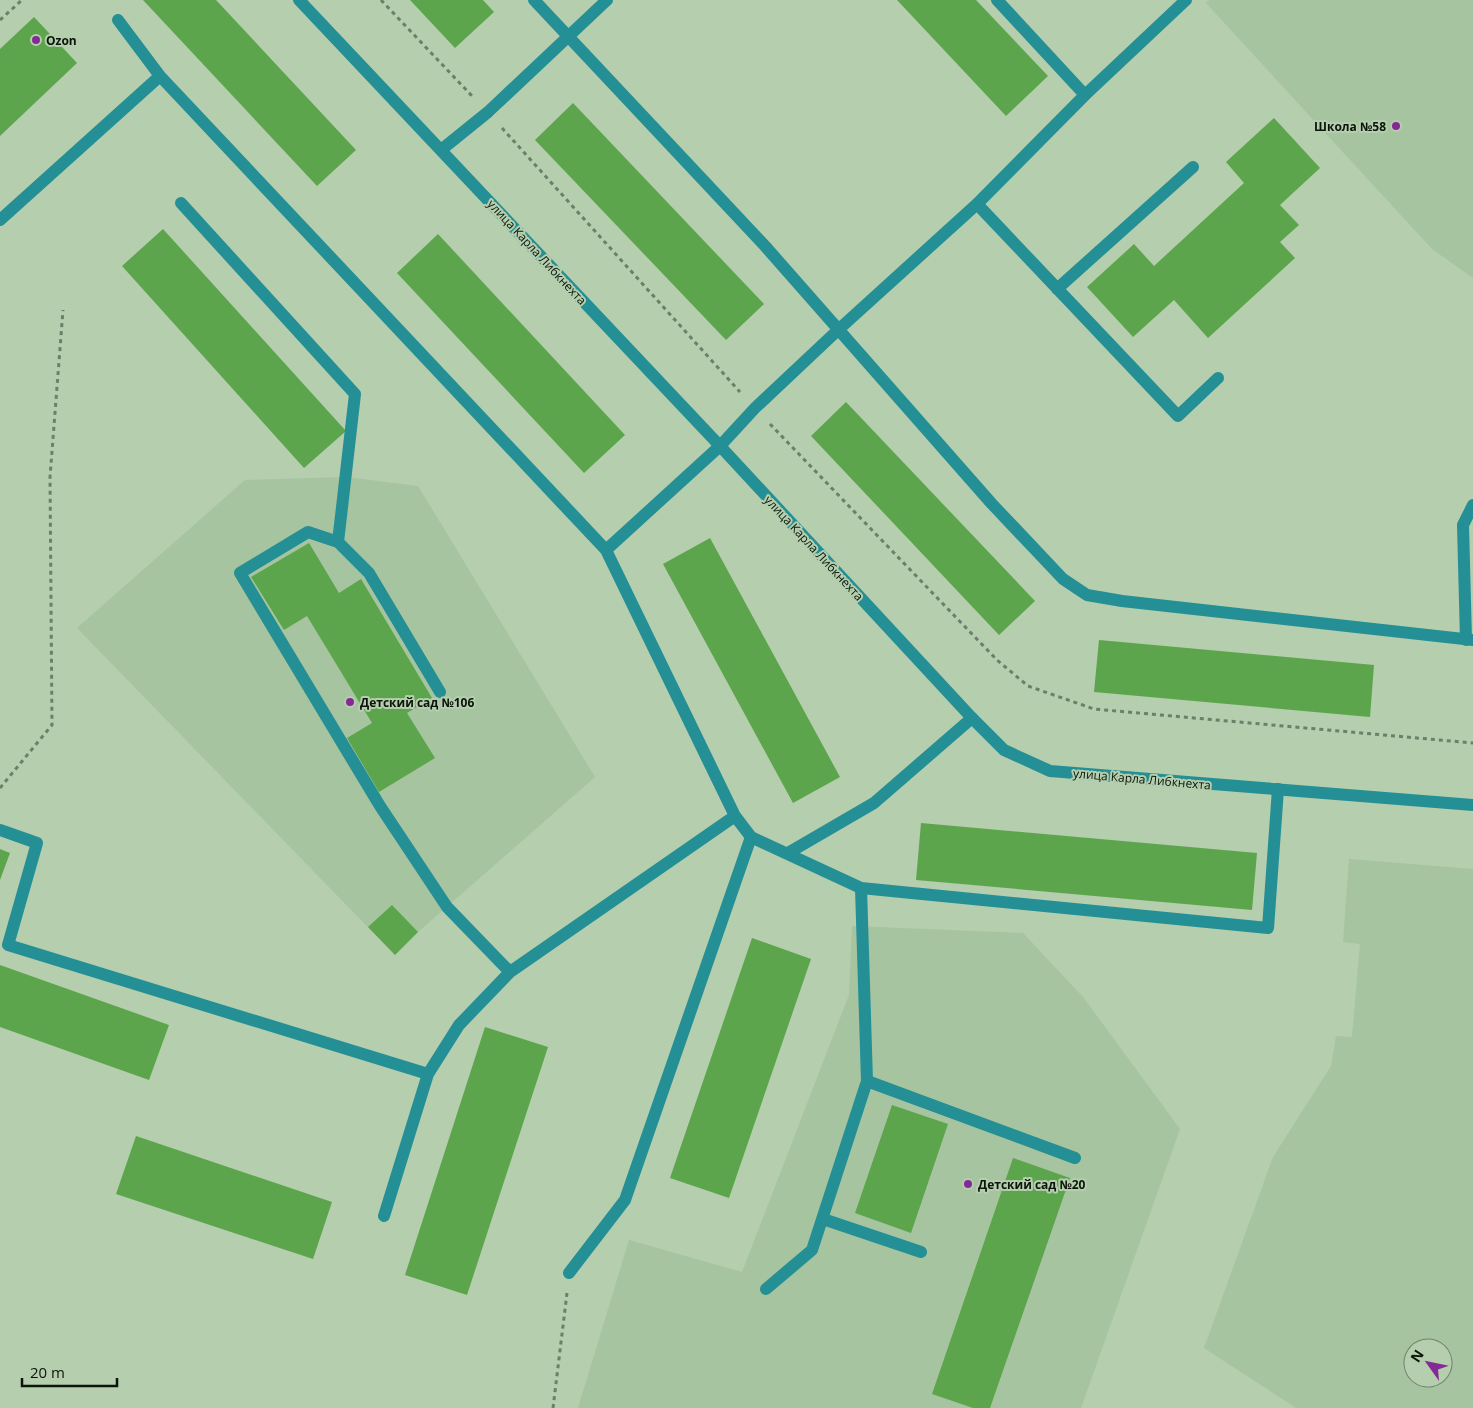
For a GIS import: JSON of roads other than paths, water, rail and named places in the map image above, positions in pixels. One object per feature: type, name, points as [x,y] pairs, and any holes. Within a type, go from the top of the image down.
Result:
[{"type":"street","name":"улица Карла Либкнехта","points":[[299,0],[1004,750],[1050,771],[1473,805]]},
{"type":"street","points":[[534,0],[765,246],[992,504],[1062,580],[1087,595],[1122,601],[1469,640],[1463,525],[1473,506]]},
{"type":"street","points":[[441,150],[488,112],[608,0]]},
{"type":"street","points":[[998,0],[1085,95]]},
{"type":"street","points":[[606,550],[720,446],[755,408],[838,330],[977,204],[1085,95],[1186,0]]},
{"type":"street","points":[[118,20],[160,76],[606,550],[735,816],[751,836],[861,888],[1268,928],[1278,789]]},
{"type":"street","points":[[0,220],[160,76]]},
{"type":"street","points":[[1058,289],[1193,168]]},
{"type":"street","points":[[181,203],[355,394],[338,542]]},
{"type":"street","points":[[977,204],[1178,416],[1218,378]]},
{"type":"street","points":[[440,692],[369,573],[338,542],[308,532],[240,573],[380,806],[446,907],[510,972]]},
{"type":"street","points":[[788,853],[874,803],[972,718]]},
{"type":"street","points":[[384,1216],[428,1074],[459,1025],[510,972],[735,816]]},
{"type":"street","points":[[0,830],[37,843],[8,945],[428,1074]]},
{"type":"street","points":[[569,1273],[625,1200],[751,836]]},
{"type":"street","points":[[766,1289],[812,1250],[867,1081],[861,888]]},
{"type":"street","points":[[867,1081],[1075,1158]]},
{"type":"street","points":[[823,1219],[921,1252]]},
{"type":"place","name":"Ozon","points":[[36,40]]},
{"type":"place","name":"Школа №58","points":[[1396,126]]},
{"type":"place","name":"Детский сад №106","points":[[350,702]]},
{"type":"place","name":"Детский сад №20","points":[[968,1184]]}]
